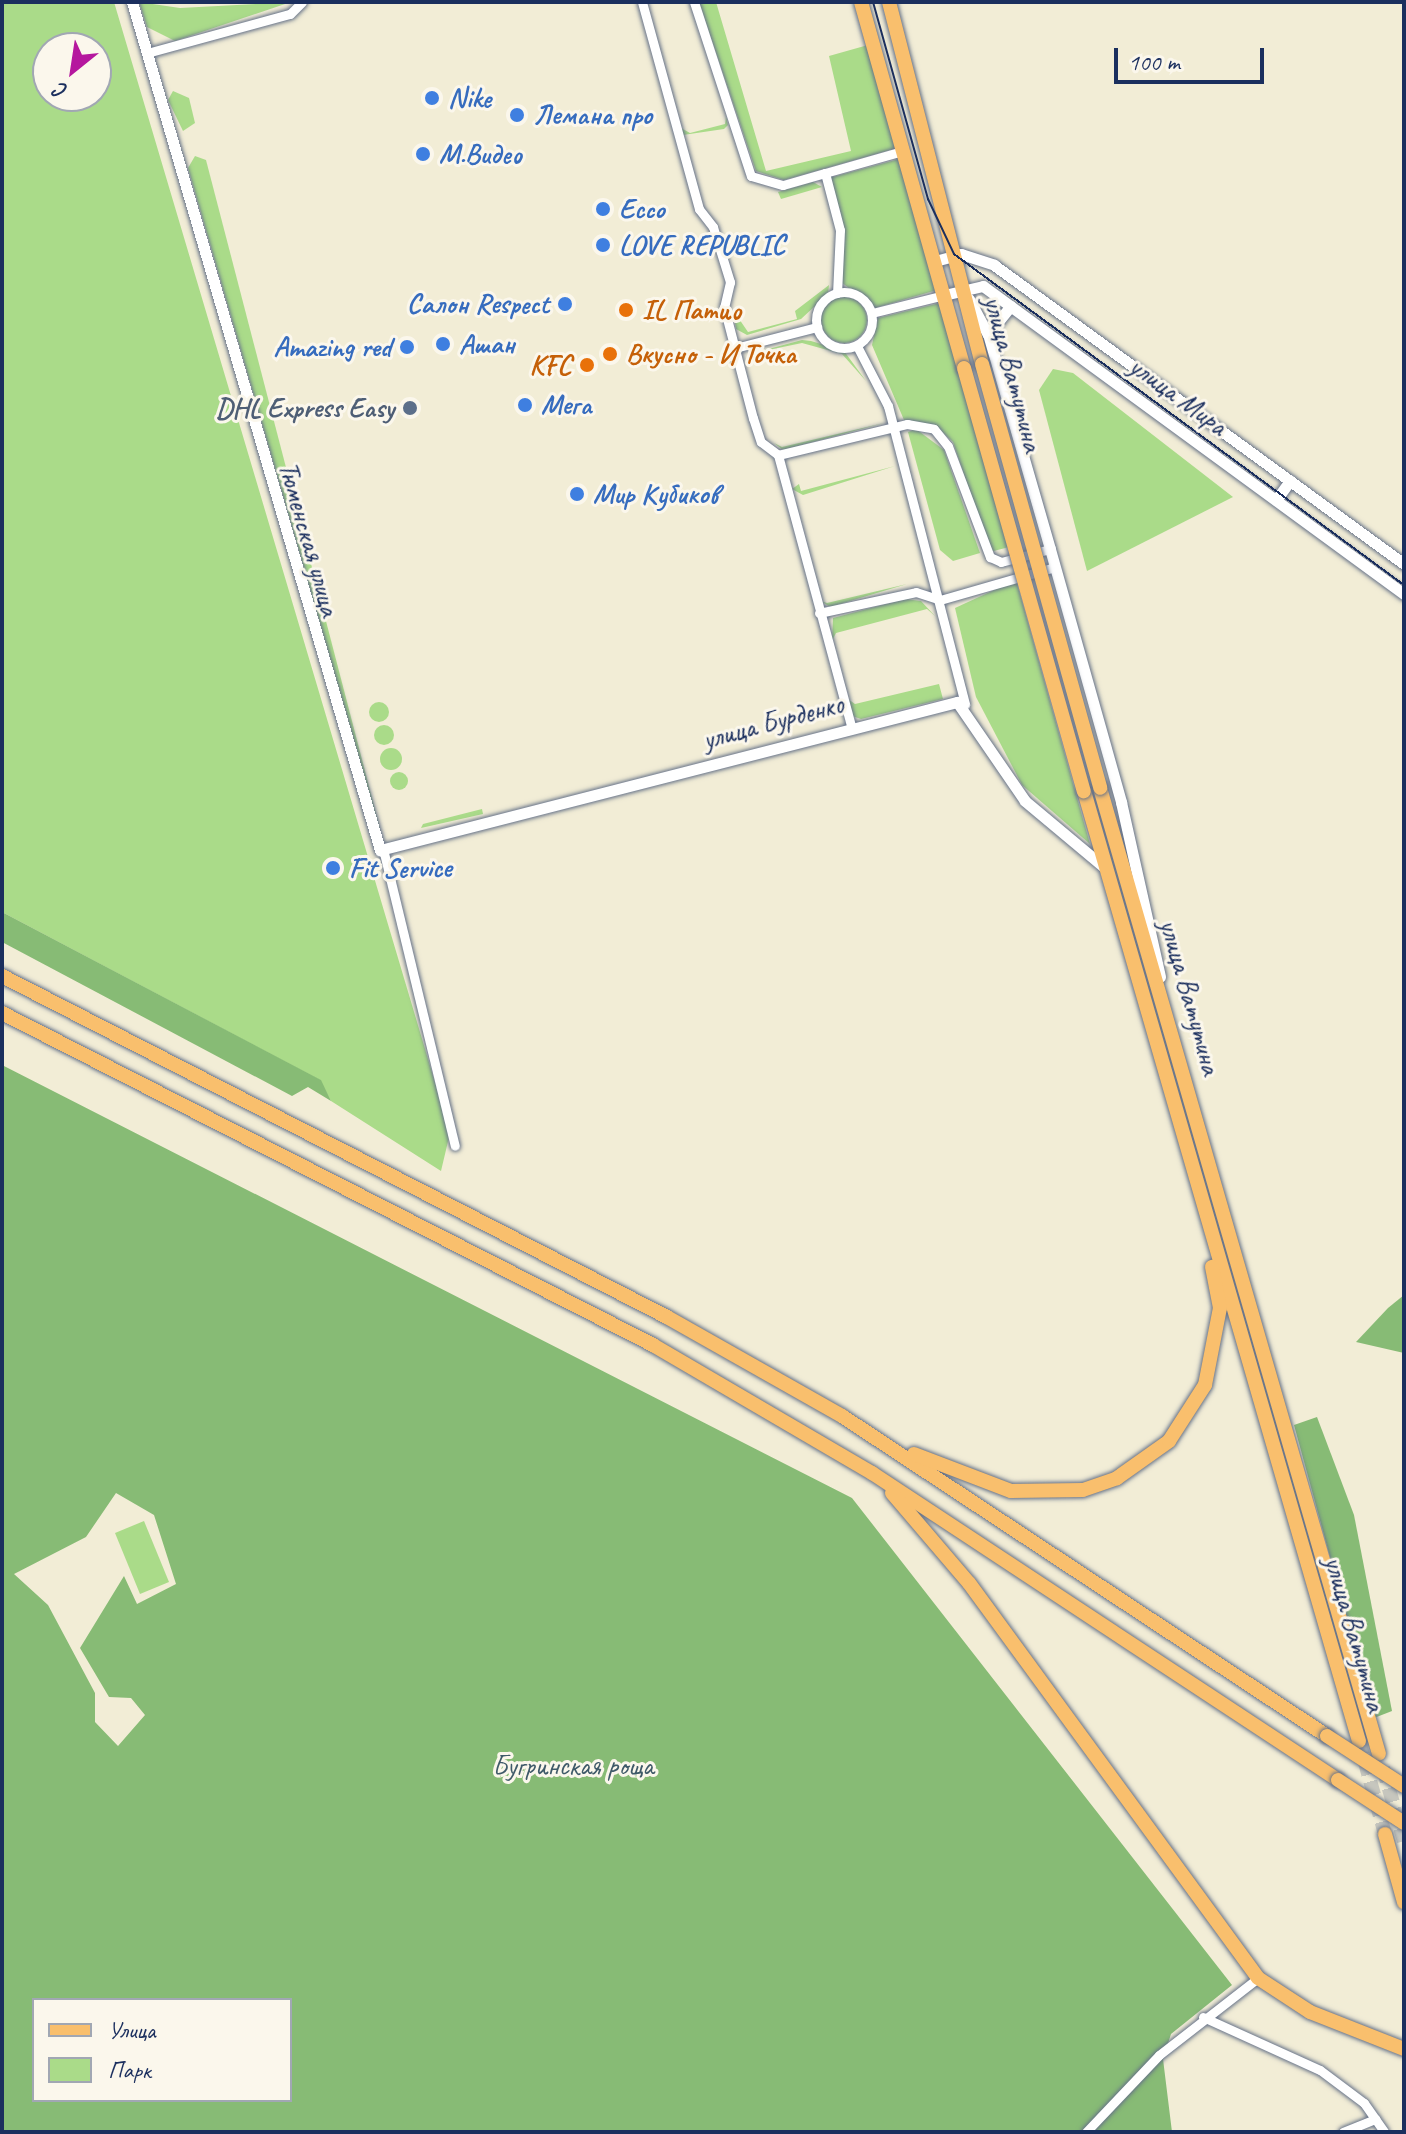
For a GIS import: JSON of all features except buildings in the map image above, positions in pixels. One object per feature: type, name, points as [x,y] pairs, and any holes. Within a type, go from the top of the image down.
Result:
[{"type":"main road","points":[[861,2],[944,295]]},
{"type":"main road","points":[[889,2],[954,254]]},
{"type":"main road","name":"улица Ватутина","points":[[954,254],[1100,788],[1161,990],[1379,1754]]},
{"type":"main road","name":"улица Ватутина","points":[[944,295],[1105,868],[1359,1741]]},
{"type":"main road","points":[[2,976],[667,1317],[878,1438],[1404,1786]]},
{"type":"main road","points":[[2,1013],[653,1345],[872,1473],[1404,1823]]},
{"type":"main road","points":[[878,1438],[973,1481],[1035,1493],[1083,1490],[1151,1457],[1187,1417],[1217,1347],[1220,1308],[1206,1217]]},
{"type":"main road","points":[[872,1473],[925,1525],[1258,1978],[1310,2012],[1404,2049]]},
{"type":"main road","points":[[1385,1834],[1404,1902]]},
{"type":"street","name":"Тюменская улица","points":[[132,2],[372,841],[384,853]]},
{"type":"street","points":[[147,53],[290,14],[302,2]]},
{"type":"street","points":[[642,2],[699,209],[713,227],[730,282],[724,307],[761,442],[778,455],[851,726]]},
{"type":"street","points":[[694,2],[751,176],[783,185],[903,151]]},
{"type":"street","points":[[825,173],[840,230],[837,293],[818,310],[817,327],[832,346],[857,346],[868,336],[872,313],[862,298],[837,293]]},
{"type":"street","points":[[935,261],[954,254]]},
{"type":"street","name":"улица Мира","points":[[954,254],[994,265],[1404,564]]},
{"type":"street","name":"улица Мира","points":[[964,290],[983,286],[1404,594]]},
{"type":"street","points":[[872,313],[964,290],[988,334],[1137,868],[1161,990]]},
{"type":"street","points":[[988,334],[1011,306]]},
{"type":"street","points":[[735,348],[817,327]]},
{"type":"street","points":[[857,346],[894,427],[965,704],[1025,801],[1105,868]]},
{"type":"street","points":[[778,455],[917,424],[948,446],[990,557],[1001,562],[1050,549]]},
{"type":"street","points":[[1276,500],[1290,481]]},
{"type":"street","points":[[819,613],[916,592],[940,600],[1055,567]]},
{"type":"street","name":"улица Бурденко","points":[[384,853],[851,726],[965,704]]},
{"type":"street","points":[[384,853],[455,1146]]},
{"type":"street","points":[[1086,2132],[1203,2017],[1258,1978]]},
{"type":"street","points":[[1203,2017],[1320,2070],[1376,2119],[1384,2132]]},
{"type":"street","points":[[1343,2132],[1376,2119]]},
{"type":"green space","points":[[2,2],[114,2],[450,1133],[441,1171],[331,1101],[320,1080],[2,912]]},
{"type":"green space","points":[[139,2],[180,8],[291,2],[175,41],[147,27]]},
{"type":"green space","points":[[699,2],[716,2],[766,171],[851,151],[829,56],[868,45],[897,148],[784,180],[756,171]]},
{"type":"green space","points":[[173,91],[189,98],[195,123],[183,131],[168,100]]},
{"type":"green space","points":[[726,117],[728,125],[724,129],[683,135],[681,128],[690,133],[725,124]]},
{"type":"green space","points":[[195,156],[206,160],[384,844],[188,168]]},
{"type":"green space","points":[[899,159],[937,290],[875,308],[841,282],[844,228],[829,178]]},
{"type":"green space","points":[[813,182],[822,187],[781,199],[778,192]]},
{"type":"green space","points":[[829,285],[828,294],[801,319],[747,335],[736,329],[733,310],[748,332],[797,319],[795,311]]},
{"type":"green space","points":[[844,297],[860,304],[867,320],[860,336],[844,343],[828,336],[821,320],[828,304]]},
{"type":"green space","points":[[940,303],[1009,547],[990,552],[953,442],[936,426],[904,420],[872,345],[878,318]]},
{"type":"green space","points":[[802,340],[844,351],[866,381],[842,354],[802,343],[754,353]]},
{"type":"green space","points":[[1053,369],[1073,373],[1233,497],[1087,571],[1039,390]]},
{"type":"green space","points":[[884,423],[783,450],[774,443],[782,447]]},
{"type":"green space","points":[[916,429],[944,450],[980,553],[953,561],[940,550],[908,432]]},
{"type":"green space","points":[[895,466],[803,495],[792,489],[799,484],[801,491]]},
{"type":"green space","points":[[1016,580],[1090,844],[1022,785],[976,697],[955,608]]},
{"type":"green space","points":[[907,584],[830,607],[821,601],[827,603]]},
{"type":"green space","points":[[905,599],[921,601],[935,616],[927,609],[836,633],[832,641],[833,618]]},
{"type":"green space","points":[[939,684],[943,699],[861,719],[852,716],[848,699],[855,704]]},
{"type":"green space","points":[[379,702],[386,705],[389,712],[386,719],[379,722],[372,719],[369,712],[372,705]]},
{"type":"green space","points":[[384,725],[391,728],[394,735],[391,742],[384,745],[377,742],[374,735],[377,728]]},
{"type":"green space","points":[[391,748],[399,751],[402,759],[399,767],[391,770],[383,767],[380,759],[383,751]]},
{"type":"green space","points":[[395,772],[403,772],[408,781],[406,788],[395,790],[390,785],[390,777]]},
{"type":"green space","points":[[482,809],[483,814],[421,828],[423,824]]},
{"type":"green space","points":[[2,912],[321,1080],[331,1101],[308,1087],[292,1096],[2,942]]},
{"type":"green space","name":"Бугринская роща","points":[[2,1065],[852,1498],[1232,1985],[1171,2034],[1163,2059],[1172,2132],[2,2132]],"holes":[[[116,1493],[154,1515],[176,1584],[137,1604],[124,1576],[80,1648],[109,1697],[131,1698],[145,1715],[118,1746],[95,1722],[95,1693],[48,1605],[14,1574],[86,1537]]]},
{"type":"green space","points":[[1404,1295],[1404,1353],[1356,1342],[1388,1308]]},
{"type":"green space","points":[[1317,1417],[1354,1515],[1392,1711],[1374,1718],[1294,1425]]},
{"type":"green space","points":[[144,1521],[169,1582],[140,1594],[115,1533]]},
{"type":"tunnel","points":[[1359,1741],[1385,1834]]},
{"type":"tunnel","points":[[1383,1768],[1404,1841]]},
{"type":"tram line","points":[[873,2],[928,199],[954,254],[1404,585]]},
{"type":"place","name":"Nike","points":[[432,98]]},
{"type":"place","name":"Лемана про","points":[[517,115]]},
{"type":"place","name":"М.Видео","points":[[423,154]]},
{"type":"place","name":"Ecco","points":[[603,209]]},
{"type":"place","name":"LOVE REPUBLIC","points":[[603,245]]},
{"type":"place","name":"Салон Respect","points":[[565,304]]},
{"type":"place","name":"IL Патио","points":[[626,310]]},
{"type":"place","name":"Ашан","points":[[443,344]]},
{"type":"place","name":"Amazing red","points":[[407,347]]},
{"type":"place","name":"Вкусно - И Точка","points":[[610,354]]},
{"type":"place","name":"KFC","points":[[587,365]]},
{"type":"place","name":"Мега","points":[[525,405]]},
{"type":"place","name":"DHL Express Easy","points":[[410,408]]},
{"type":"place","name":"Мир Кубиков","points":[[577,494]]},
{"type":"place","name":"Fit Service","points":[[333,868]]}]
